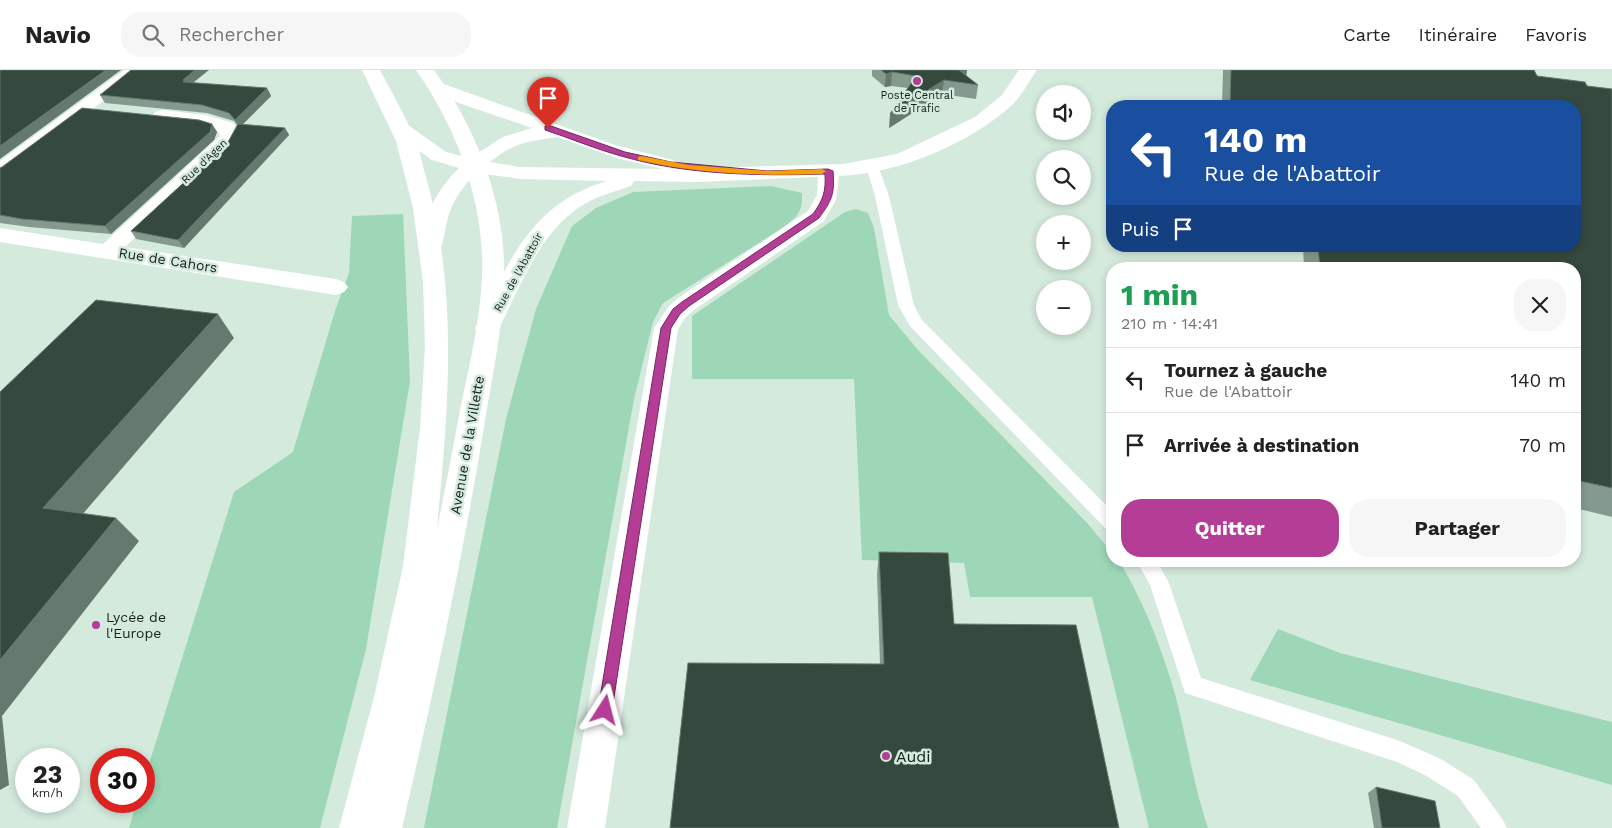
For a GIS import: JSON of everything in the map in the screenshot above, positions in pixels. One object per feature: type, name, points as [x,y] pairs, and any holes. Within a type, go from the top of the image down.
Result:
[{"type":"street","points":[[0,170],[135,70]]},
{"type":"street","points":[[358,828],[403,647],[422,534],[433,428],[437,346],[435,282],[424,208],[409,150],[401,129],[370,70]]},
{"type":"street","name":"Rue de l'Abattoir","points":[[401,129],[439,156],[474,166],[528,173],[660,176],[828,171],[872,166],[918,152],[982,121],[1008,99],[1028,70]]},
{"type":"street","name":"Rue de l'Abattoir","points":[[431,78],[461,98],[514,115],[600,147],[655,162],[767,174]]},
{"type":"street","name":"Avenue de la Villette","points":[[383,828],[450,533],[488,328],[492,291],[493,244],[486,206],[474,166],[449,108],[431,78]]},
{"type":"street","points":[[83,108],[112,111]]},
{"type":"street","name":"Rue d'Agen","points":[[108,251],[224,144],[230,136],[226,127],[214,122],[140,114]]},
{"type":"street","name":"Rue de l'Abattoir","points":[[430,248],[443,202],[454,186],[474,166],[494,151],[520,137],[535,133],[558,132]]},
{"type":"street","points":[[586,828],[666,328],[677,312],[686,304],[816,216],[827,201],[830,184],[828,171]]},
{"type":"street","name":"Rue de l'Abattoir","points":[[488,328],[534,239],[553,216],[580,197],[602,188],[660,176]]},
{"type":"street","name":"Rue de Cahors","points":[[0,235],[336,287]]},
{"type":"lane","points":[[872,166],[882,196],[906,305],[915,322],[1106,517]]},
{"type":"lane","points":[[1151,567],[1160,583],[1193,686],[1400,752],[1434,767],[1466,788],[1495,828]]},
{"type":"green space","points":[[771,186],[802,193],[798,214],[781,229],[663,303],[653,322],[634,399],[557,828],[424,828],[506,419],[536,309],[572,226],[596,208],[633,192]]},
{"type":"green space","points":[[856,209],[868,213],[874,228],[889,315],[918,350],[1089,525],[1106,546],[1106,567],[1123,567],[1145,611],[1164,660],[1175,694],[1198,795],[1208,828],[1149,828],[1092,597],[970,597],[964,563],[862,560],[854,379],[692,379],[692,316],[845,212]]},
{"type":"green space","points":[[403,214],[410,381],[366,649],[320,828],[129,828],[133,813],[155,813],[154,748],[234,492],[293,452],[335,311],[349,273],[352,216]]},
{"type":"green space","points":[[1278,629],[1340,653],[1612,722],[1612,785],[1250,680]]},
{"type":"building","points":[[0,70],[106,70],[0,146]]},
{"type":"building","points":[[131,70],[195,70],[183,82],[267,88],[235,120],[229,113],[202,105],[100,95]]},
{"type":"building","points":[[881,70],[959,70],[978,85],[944,80],[890,114],[916,76],[892,72],[886,74]]},
{"type":"building","points":[[1231,70],[1534,70],[1537,76],[1585,82],[1587,86],[1612,89],[1612,488],[1581,481],[1581,262],[1319,262],[1319,252],[1581,252],[1581,100],[1230,100]]},
{"type":"building","points":[[82,108],[199,120],[212,124],[210,132],[105,226],[22,219],[0,215],[0,168]]},
{"type":"building","points":[[238,124],[285,128],[178,240],[131,231],[228,142]]},
{"type":"building","points":[[96,300],[218,314],[43,508],[116,518],[0,660],[0,392]]},
{"type":"building","name":"Audi","points":[[879,552],[948,553],[954,624],[1076,625],[1119,828],[670,828],[688,663],[884,664]]},
{"type":"building","points":[[1376,787],[1435,801],[1440,828],[1382,828]]},
{"type":"slow traffic","points":[[641,159],[689,167],[767,174],[822,171]]},
{"type":"place","name":"Poste Central de Trafic","points":[[917,81]]},
{"type":"place","name":"Lycée de l'Europe","points":[[96,625]]},
{"type":"place","name":"Audi","points":[[886,756]]},
{"type":"route","points":[[548,128],[593,145],[655,162],[767,174],[828,171],[830,184],[827,201],[816,216],[686,304],[671,319],[666,328],[605,710]]}]
